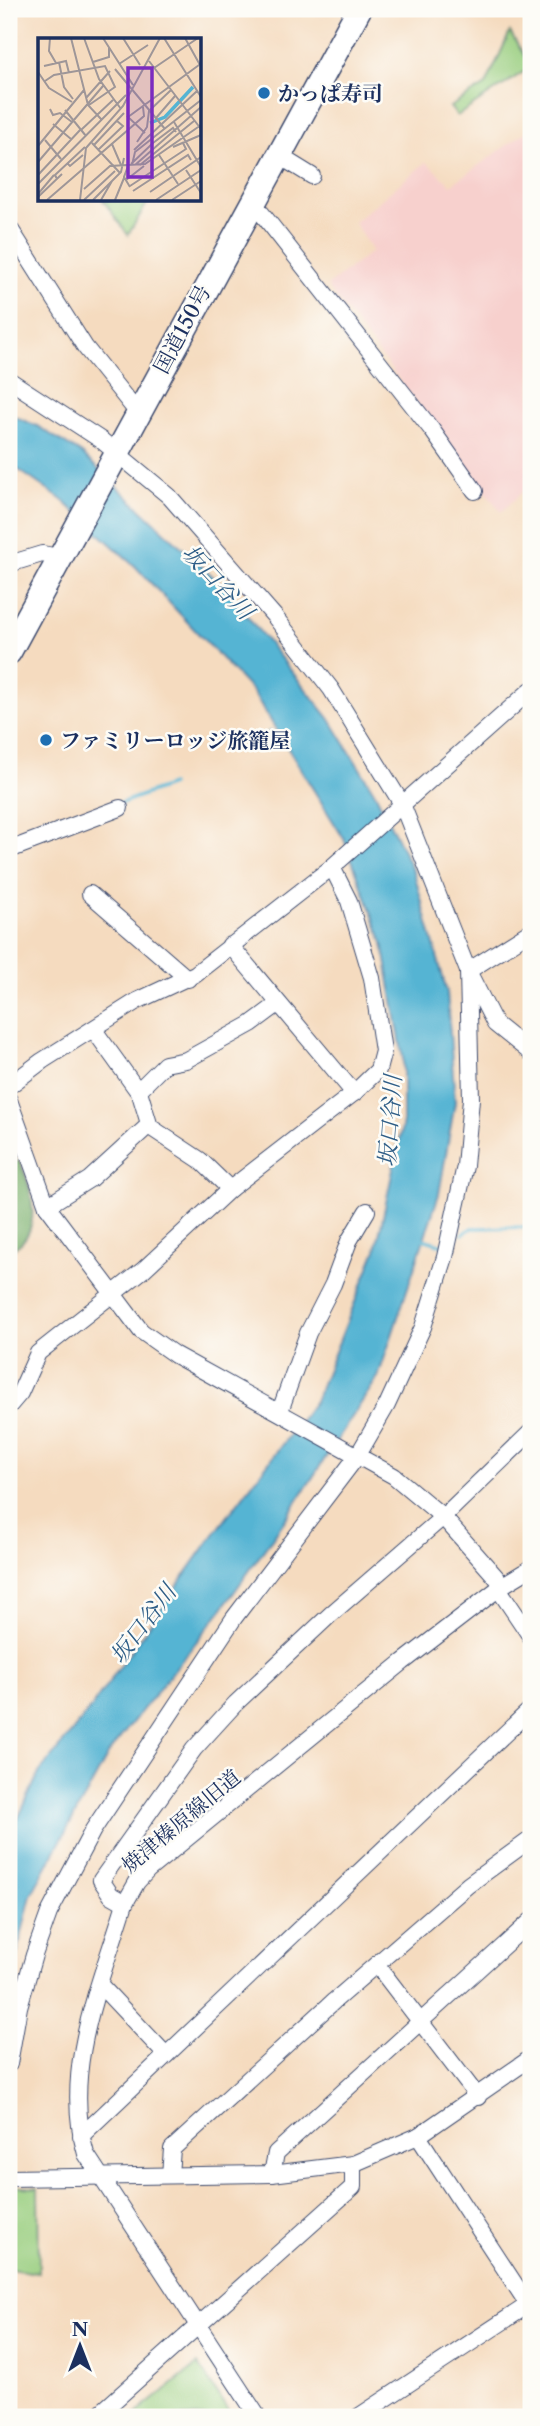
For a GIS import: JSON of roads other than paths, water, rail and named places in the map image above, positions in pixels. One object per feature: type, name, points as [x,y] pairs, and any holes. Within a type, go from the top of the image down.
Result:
[{"type":"highway","name":"国道150号","points":[[9,652],[137,412],[359,9]]},
{"type":"street","points":[[278,155],[312,176]]},
{"type":"street","points":[[252,201],[432,430],[475,491]]},
{"type":"street","points":[[9,227],[85,347],[137,412]]},
{"type":"street","points":[[9,380],[115,454],[169,496],[275,617],[331,689],[399,807],[468,971],[495,1024],[531,1053]]},
{"type":"street","points":[[9,564],[43,554],[59,557]]},
{"type":"street","points":[[9,1086],[42,1061],[137,1001],[188,979],[332,867],[531,690]]},
{"type":"street","points":[[9,850],[120,808]]},
{"type":"street","points":[[9,1406],[20,1393],[37,1353],[114,1294],[185,1233],[230,1189],[354,1093],[377,1070],[383,1051],[380,1019],[367,958],[349,901],[332,867]]},
{"type":"street","points":[[90,894],[188,979]]},
{"type":"street","points":[[468,971],[531,931]]},
{"type":"street","points":[[230,945],[354,1093]]},
{"type":"street","points":[[9,2064],[19,2007],[37,1945],[49,1913],[93,1830],[234,1618],[358,1455],[387,1405],[423,1326],[445,1257],[465,1166],[471,1099],[468,971]]},
{"type":"street","points":[[138,1091],[165,1064],[186,1060],[251,1024],[278,1004]]},
{"type":"street","points":[[94,1030],[138,1091],[149,1125],[201,1160],[230,1189]]},
{"type":"street","points":[[9,1100],[47,1206],[155,1343],[394,1476],[443,1517],[501,1587],[531,1637]]},
{"type":"street","points":[[47,1206],[90,1179],[149,1125]]},
{"type":"street","points":[[282,1413],[308,1333],[333,1284],[349,1241],[367,1211]]},
{"type":"street","points":[[125,1903],[111,1895],[101,1880],[194,1749],[236,1703],[331,1614],[443,1517],[531,1432]]},
{"type":"street","name":"焼津榛原線旧道","points":[[258,2417],[86,2154],[81,2136],[78,2070],[125,1903],[137,1882],[149,1870],[501,1587],[531,1568]]},
{"type":"street","points":[[81,2136],[531,1709]]},
{"type":"street","points":[[170,2175],[172,2149],[468,1885],[531,1839]]},
{"type":"street","points":[[272,2174],[276,2153],[531,1921]]},
{"type":"street","points":[[377,1965],[478,2097]]},
{"type":"street","points":[[100,1985],[166,2055]]},
{"type":"street","points":[[9,2178],[272,2174],[353,2164],[418,2136],[531,2058]]},
{"type":"street","points":[[358,2417],[530,2306],[418,2136]]},
{"type":"street","points":[[96,2417],[353,2187],[353,2164]]},
{"type":"water","name":"坂口谷川","points":[[9,414],[37,426],[82,454],[223,586],[329,718],[375,793],[414,873],[447,992],[455,1102],[439,1194],[378,1377],[285,1520],[223,1608],[110,1751],[31,1895],[9,1987],[9,1838],[39,1773],[87,1713],[209,1541],[315,1401],[376,1250],[403,1122],[403,1058],[383,943],[344,839],[253,692],[135,566],[62,500],[9,463]]},
{"type":"waterway","points":[[269,732],[286,740]]},
{"type":"waterway","points":[[121,803],[171,785]]},
{"type":"waterway","points":[[9,838],[73,817]]},
{"type":"waterway","points":[[462,1234],[472,1228],[531,1227]]},
{"type":"waterway","points":[[423,1239],[443,1245]]},
{"type":"place","name":"かっぱ寿司","points":[[264,93]]},
{"type":"place","name":"ファミリーロッジ旅籠屋","points":[[46,740]]}]
